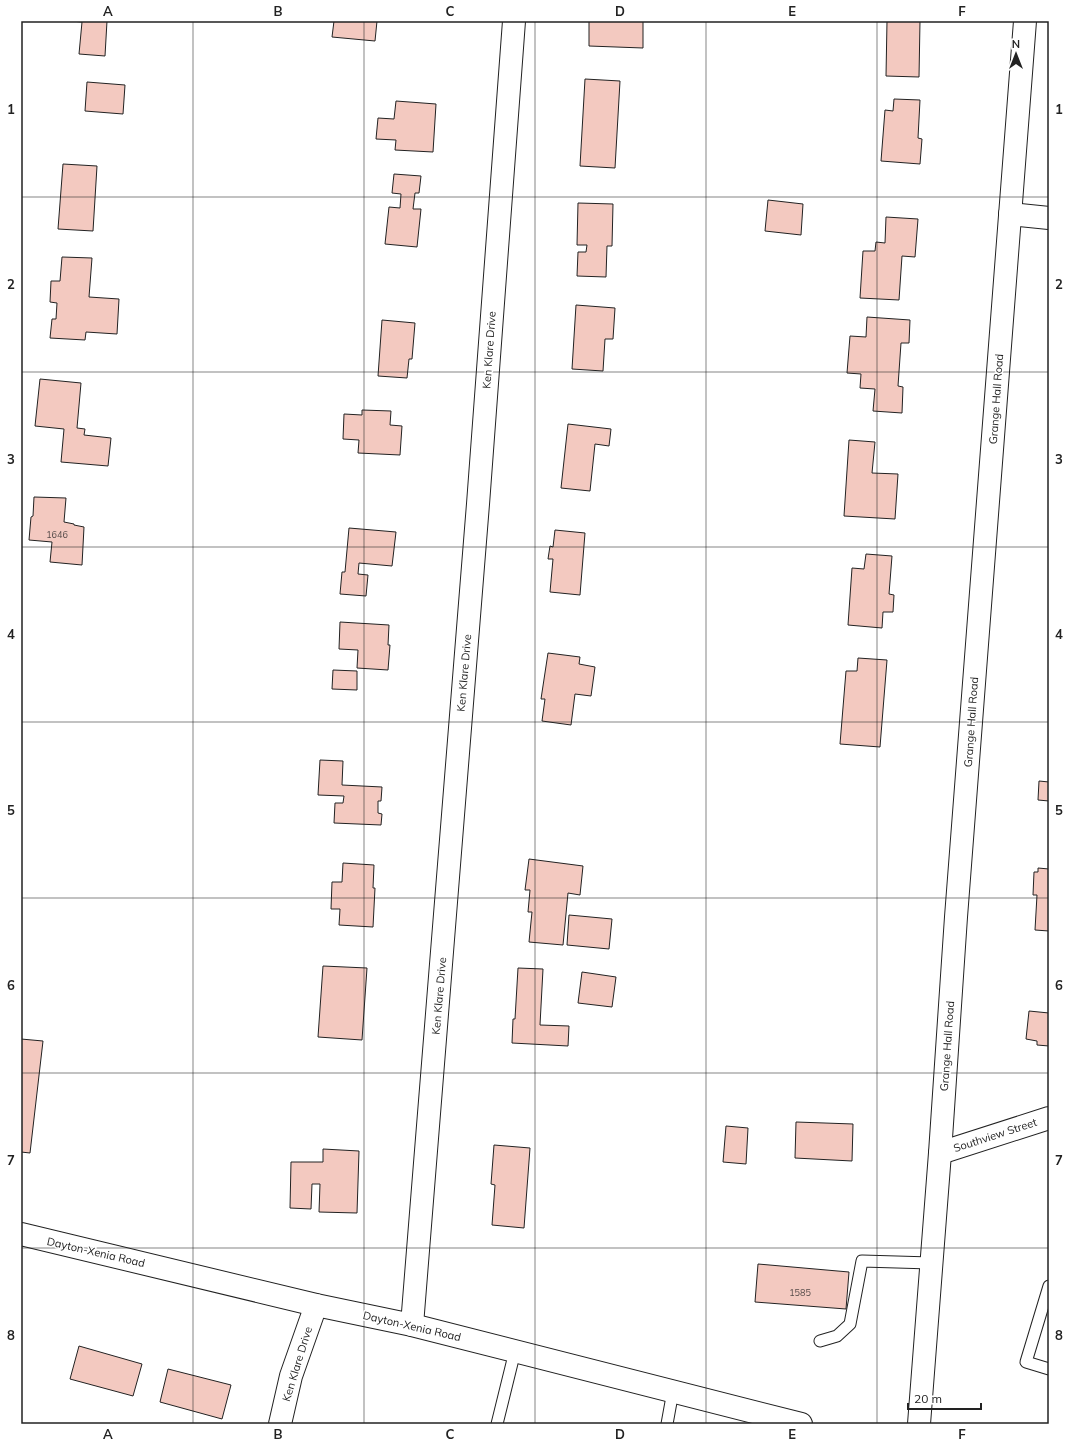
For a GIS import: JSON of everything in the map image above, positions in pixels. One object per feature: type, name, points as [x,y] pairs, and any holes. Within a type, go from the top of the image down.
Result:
[{"type":"main road","name":"Ken Klare Drive","points":[[412,1324],[477,512],[514,21]]},
{"type":"main road","name":"Grange Hall Road","points":[[919,1424],[932,1263],[956,917],[1025,21]]},
{"type":"main road","points":[[1010,214],[1049,218]]},
{"type":"main road","name":"Southview Street","points":[[940,1153],[1049,1118]]},
{"type":"main road","name":"Dayton-Xenia Road","points":[[21,1234],[316,1304],[412,1324],[801,1424]]},
{"type":"main road","name":"Ken Klare Drive","points":[[280,1424],[291,1376],[316,1304]]},
{"type":"lane","points":[[820,1341],[837,1336],[850,1324],[862,1261],[932,1263]]},
{"type":"lane","points":[[1049,1286],[1026,1362],[1049,1369]]},
{"type":"lane","points":[[497,1424],[515,1351]]},
{"type":"lane","points":[[667,1424],[673,1391]]},
{"type":"building","points":[[71,21],[107,21],[105,56],[79,54],[82,22]]},
{"type":"building","points":[[334,21],[377,21],[375,41],[332,37]]},
{"type":"building","points":[[589,21],[643,21],[643,48],[589,46]]},
{"type":"building","points":[[887,21],[920,21],[919,77],[886,76]]},
{"type":"building","points":[[585,79],[620,81],[615,168],[580,166]]},
{"type":"building","points":[[87,82],[125,85],[123,114],[85,111]]},
{"type":"building","points":[[894,99],[920,100],[918,138],[922,139],[920,164],[881,161],[885,110],[893,111]]},
{"type":"building","points":[[396,101],[436,104],[433,152],[395,150],[396,140],[376,139],[378,118],[394,119]]},
{"type":"building","points":[[63,164],[97,166],[93,231],[58,229]]},
{"type":"building","points":[[394,174],[421,176],[419,193],[415,193],[413,209],[421,209],[417,247],[385,244],[389,207],[400,208],[401,194],[392,193]]},
{"type":"building","points":[[768,200],[803,204],[801,235],[765,231]]},
{"type":"building","points":[[578,203],[613,204],[612,246],[607,246],[606,277],[577,276],[578,252],[586,252],[587,245],[577,245]]},
{"type":"building","points":[[886,217],[918,219],[915,257],[902,256],[899,300],[860,298],[863,251],[875,251],[876,242],[885,243]]},
{"type":"building","points":[[62,257],[92,258],[89,297],[119,299],[117,334],[86,332],[85,340],[50,338],[52,319],[56,319],[57,303],[50,302],[51,281],[60,281]]},
{"type":"building","points":[[576,305],[615,308],[613,339],[605,339],[603,371],[572,369]]},
{"type":"building","points":[[867,317],[910,320],[909,343],[901,343],[898,386],[903,387],[902,413],[873,411],[875,389],[860,388],[861,374],[847,373],[850,336],[866,337]]},
{"type":"building","points":[[382,320],[415,323],[412,359],[409,359],[407,378],[378,376]]},
{"type":"building","points":[[40,379],[81,383],[77,428],[85,429],[84,435],[111,438],[108,466],[61,462],[64,429],[35,426]]},
{"type":"building","points":[[362,410],[391,411],[390,425],[402,426],[400,455],[358,453],[359,440],[343,439],[344,414],[362,415]]},
{"type":"building","points":[[568,424],[611,429],[609,446],[595,444],[590,491],[561,488]]},
{"type":"building","points":[[849,440],[875,442],[872,473],[898,474],[895,519],[844,516]]},
{"type":"building","points":[[34,497],[66,498],[64,522],[84,527],[82,565],[50,562],[52,542],[29,540],[31,517],[33,516]]},
{"type":"building","points":[[349,528],[396,532],[392,566],[359,563],[358,574],[368,575],[366,596],[340,594],[342,572],[345,572]]},
{"type":"building","points":[[555,530],[585,533],[580,595],[550,592],[553,559],[548,559],[550,546],[553,547]]},
{"type":"building","points":[[866,554],[892,556],[889,594],[894,595],[893,612],[883,612],[882,628],[848,625],[852,568],[864,569]]},
{"type":"building","points":[[340,622],[389,625],[388,645],[390,645],[388,670],[357,668],[358,650],[339,649]]},
{"type":"building","points":[[548,653],[580,657],[579,664],[595,667],[591,696],[575,694],[571,725],[542,721],[545,699],[541,699]]},
{"type":"building","points":[[858,658],[887,660],[880,747],[840,744],[846,671],[857,671]]},
{"type":"building","points":[[333,670],[357,671],[357,690],[332,689]]},
{"type":"building","points":[[320,760],[343,761],[342,785],[382,787],[381,801],[378,801],[378,813],[382,814],[381,825],[334,823],[335,803],[343,803],[344,796],[318,795]]},
{"type":"building","points":[[1039,781],[1049,782],[1049,801],[1038,800]]},
{"type":"building","points":[[529,859],[583,866],[580,895],[568,893],[563,945],[529,942],[532,912],[528,912],[530,890],[525,890]]},
{"type":"building","points":[[343,863],[374,865],[373,888],[375,888],[373,927],[339,925],[340,909],[331,909],[332,882],[342,882]]},
{"type":"building","points":[[1038,868],[1049,869],[1049,931],[1035,930],[1037,895],[1033,895],[1034,872],[1038,872]]},
{"type":"building","points":[[569,915],[612,919],[609,949],[567,945]]},
{"type":"building","points":[[323,966],[367,968],[362,1040],[318,1037]]},
{"type":"building","points":[[518,968],[543,969],[540,1025],[569,1026],[568,1046],[512,1043]]},
{"type":"building","points":[[582,972],[616,977],[612,1007],[578,1003]]},
{"type":"building","points":[[1029,1011],[1049,1013],[1049,1046],[1037,1045],[1037,1041],[1026,1039]]},
{"type":"building","points":[[21,1039],[43,1041],[30,1153],[21,1152]]},
{"type":"building","points":[[796,1122],[853,1124],[852,1161],[795,1158]]},
{"type":"building","points":[[726,1126],[748,1128],[746,1164],[723,1162]]},
{"type":"building","points":[[494,1145],[530,1148],[524,1228],[492,1225],[495,1185],[491,1184]]},
{"type":"building","points":[[323,1149],[359,1151],[357,1213],[319,1212],[320,1184],[312,1184],[311,1209],[290,1208],[291,1162],[323,1162]]},
{"type":"building","points":[[758,1264],[849,1272],[846,1309],[755,1302]]},
{"type":"building","points":[[79,1346],[142,1364],[133,1396],[70,1379]]},
{"type":"building","points":[[168,1369],[231,1385],[222,1419],[160,1402]]}]
